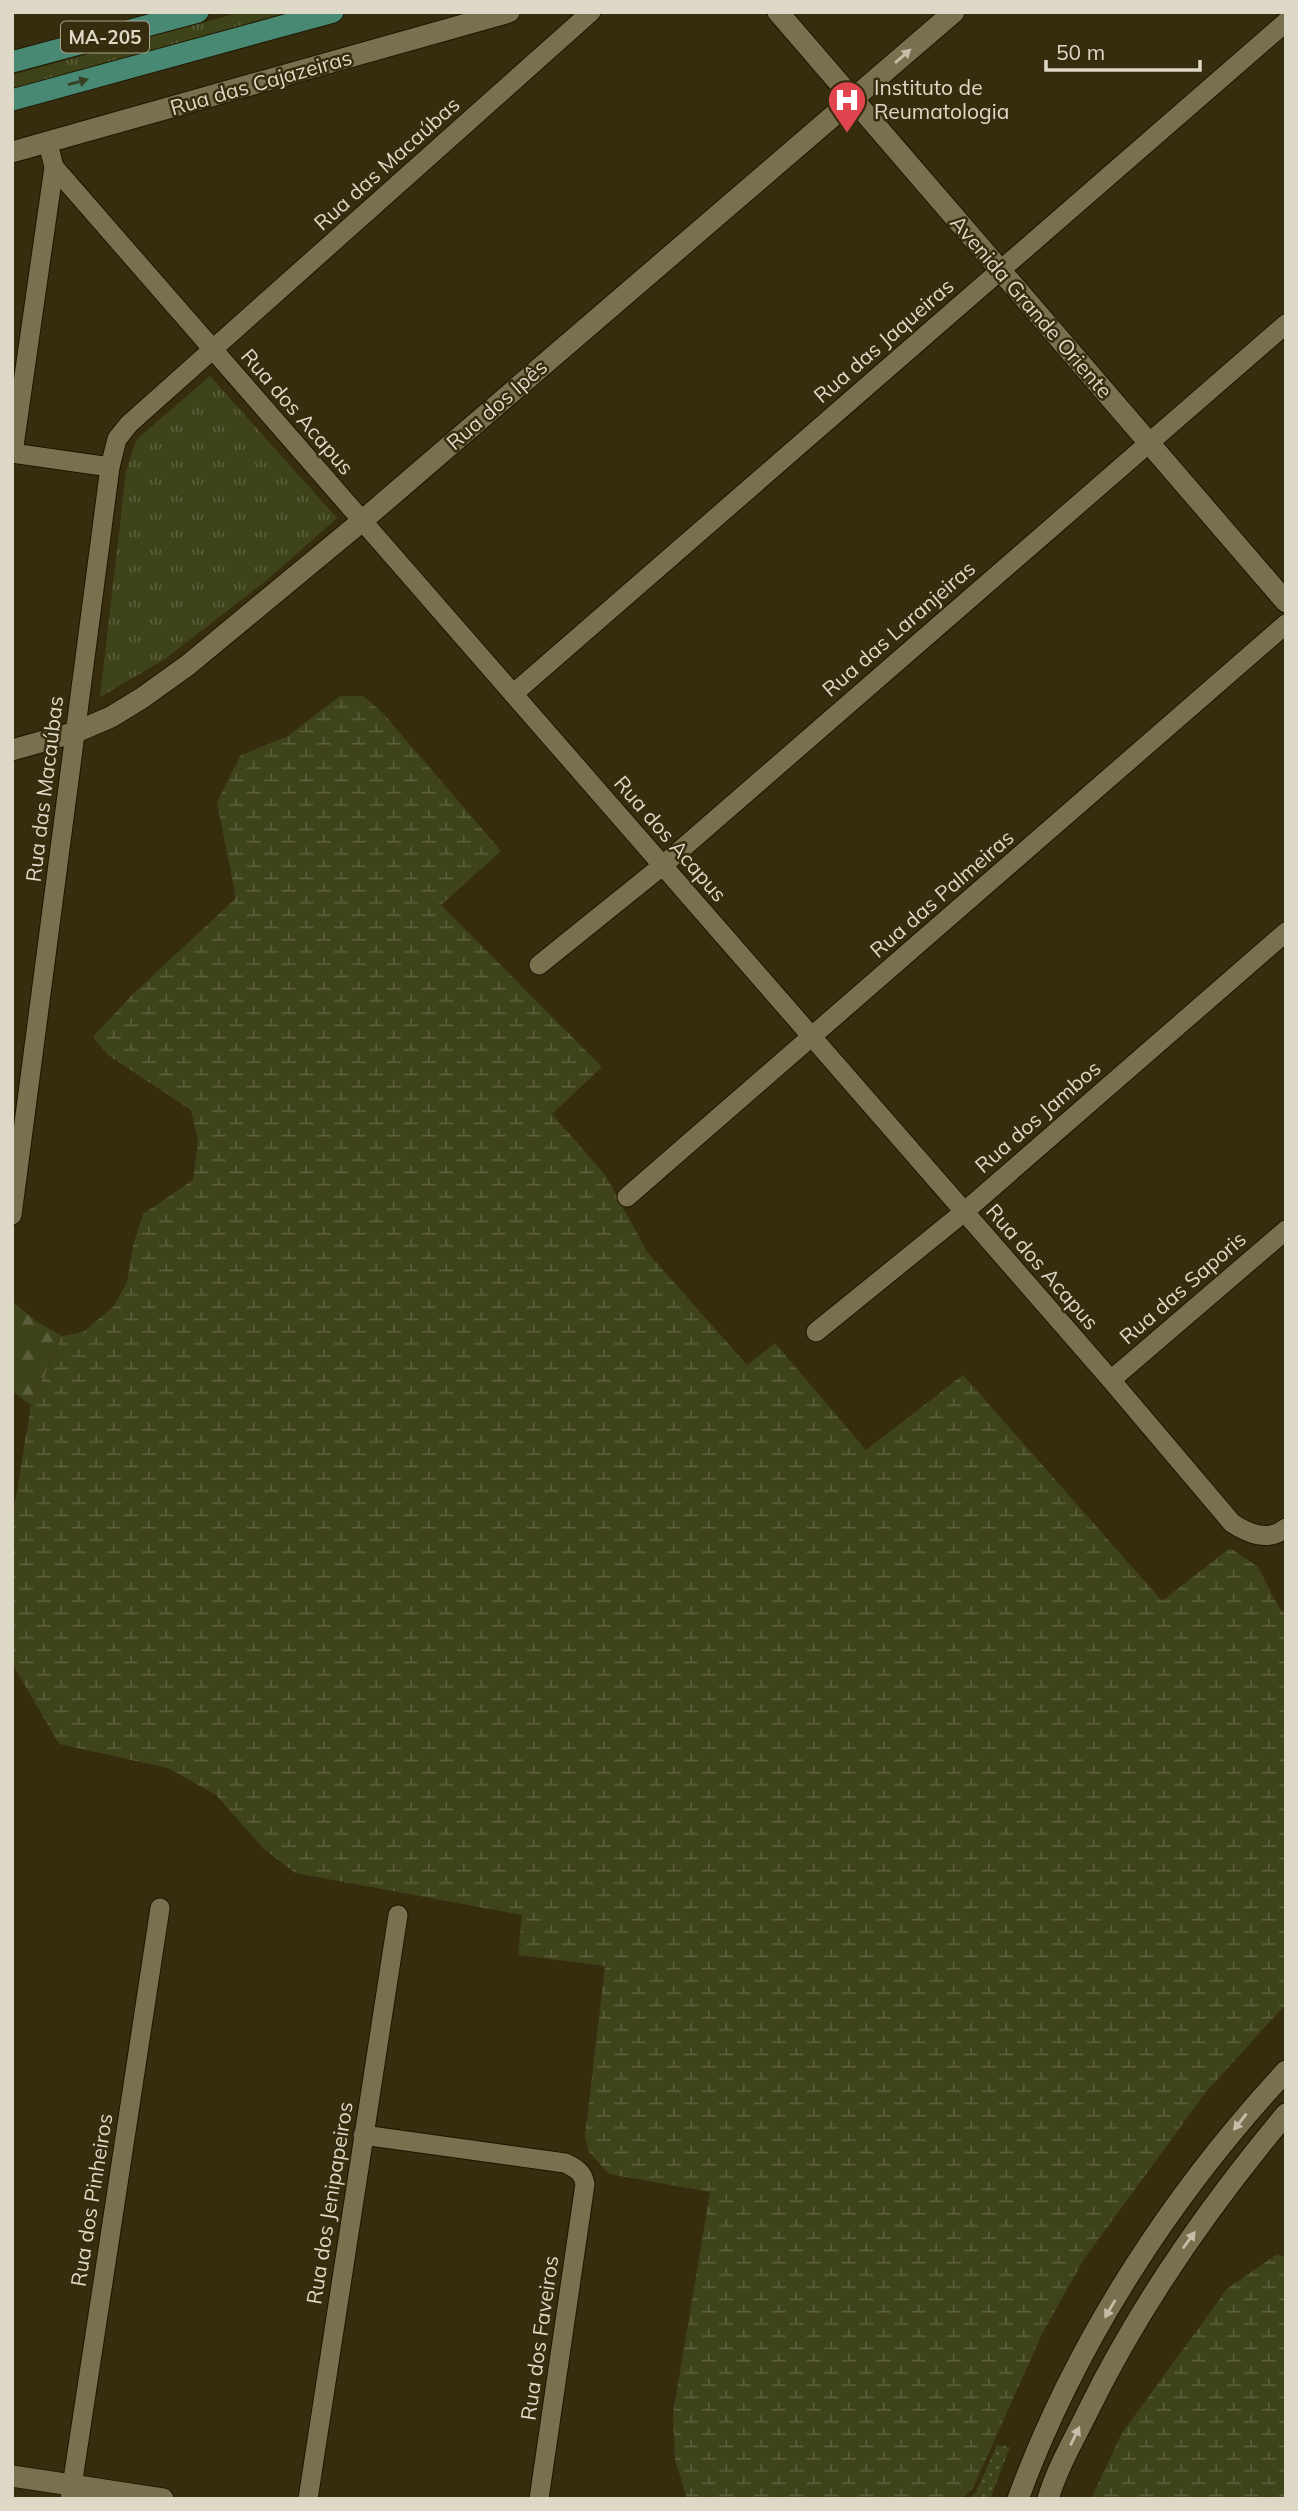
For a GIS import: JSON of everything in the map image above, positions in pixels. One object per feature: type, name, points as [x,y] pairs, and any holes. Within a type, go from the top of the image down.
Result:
[{"type":"main road","name":"MA-205","points":[[12,62],[198,12]]},
{"type":"main road","points":[[12,100],[333,12]]},
{"type":"street","name":"Rua das Cajazeiras","points":[[12,152],[509,12]]},
{"type":"street","name":"Rua das Macaúbas","points":[[12,1214],[110,467],[117,439],[129,424],[590,12]]},
{"type":"street","name":"Avenida Grande Oriente","points":[[778,12],[1286,602]]},
{"type":"street","name":"Rua dos Ipês","points":[[12,750],[76,732],[111,716],[142,698],[188,665],[362,520],[954,12]]},
{"type":"street","name":"Rua das Jaqueiras","points":[[513,694],[1286,22]]},
{"type":"street","name":"Rua dos Acapus","points":[[48,143],[54,167],[1111,1380],[1232,1523],[1254,1535],[1269,1536],[1283,1530]]},
{"type":"street","points":[[54,167],[13,453],[110,467]]},
{"type":"street","name":"Rua das Laranjeiras","points":[[539,965],[662,866],[1286,324]]},
{"type":"street","name":"Rua das Palmeiras","points":[[627,1197],[1286,624]]},
{"type":"street","name":"Rua dos Jambos","points":[[816,1332],[964,1212],[1286,932]]},
{"type":"street","name":"Rua das Saporis","points":[[1111,1380],[1286,1230]]},
{"type":"street","name":"Rua dos Pinheiros","points":[[71,2492],[160,1908]]},
{"type":"street","name":"Rua dos Jenipapeiros","points":[[308,2499],[398,1915]]},
{"type":"street","points":[[1018,2499],[1036,2451],[1080,2361],[1131,2272],[1189,2188],[1248,2112],[1286,2071]]},
{"type":"street","points":[[1048,2499],[1073,2441],[1138,2315],[1238,2171],[1286,2114]]},
{"type":"street","name":"Rua dos Faveiros","points":[[363,2135],[565,2163],[579,2171],[585,2185],[539,2499]]},
{"type":"street","points":[[12,2476],[71,2492],[163,2499]]},
{"type":"green space","points":[[242,12],[300,12],[12,90],[12,75]]},
{"type":"green space","points":[[210,376],[337,518],[267,580],[165,659],[100,697],[126,472],[136,440]]},
{"type":"green space","points":[[340,696],[363,696],[382,712],[501,851],[441,905],[602,1067],[552,1114],[606,1176],[647,1252],[747,1365],[775,1343],[866,1450],[963,1375],[1162,1601],[1230,1548],[1258,1567],[1279,1608],[1286,1614],[1286,2004],[1206,2092],[1084,2259],[1042,2334],[973,2488],[961,2499],[687,2499],[675,2459],[673,2414],[710,2192],[609,2174],[589,2152],[585,2136],[605,1966],[518,1955],[522,1915],[295,1873],[263,1848],[216,1795],[168,1768],[59,1744],[12,1663],[12,1521],[31,1405],[62,1336],[83,1332],[114,1306],[127,1282],[133,1246],[143,1214],[193,1180],[198,1141],[191,1110],[108,1055],[93,1037],[132,995],[236,898],[217,802],[241,755],[288,736]]},
{"type":"green space","points":[[12,1301],[37,1322],[62,1336],[31,1405],[12,1391]]},
{"type":"green space","points":[[1277,2254],[1286,2258],[1286,2499],[1091,2499],[1122,2433],[1227,2289]]},
{"type":"green space","points":[[997,2445],[1010,2447],[990,2499],[968,2499],[976,2492]]},
{"type":"place","name":"Instituto de Reumatologia","points":[[847,134]]}]
